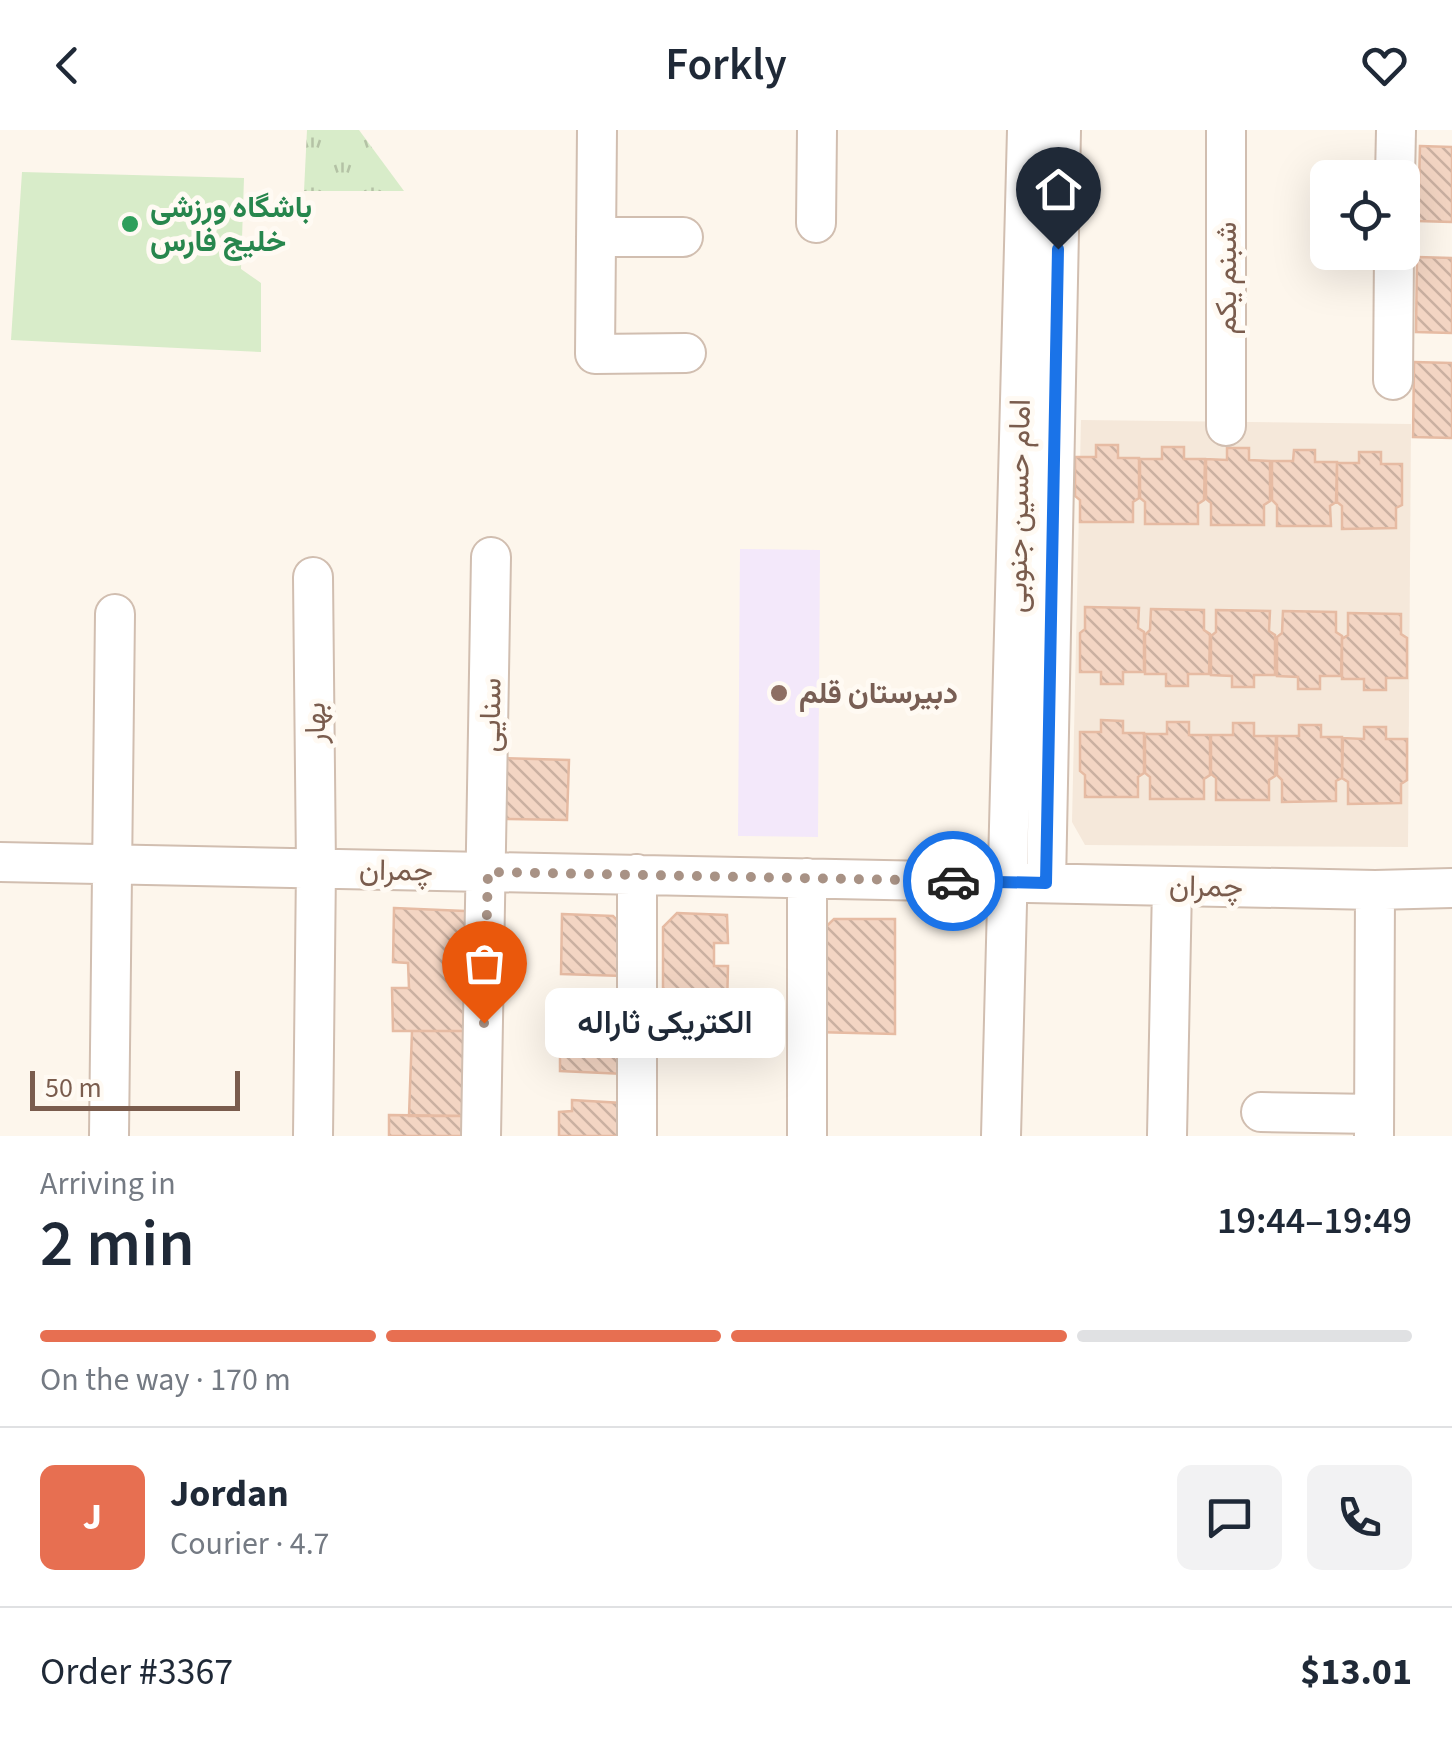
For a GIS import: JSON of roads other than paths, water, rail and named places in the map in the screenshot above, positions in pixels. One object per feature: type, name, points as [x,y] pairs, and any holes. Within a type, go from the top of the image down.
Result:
[{"type":"street","points":[[597,130],[596,354],[686,354]]},
{"type":"street","points":[[816,224],[817,130]]},
{"type":"street","name":"امام حسین جنوبی","points":[[1027,130],[1028,882]]},
{"type":"street","name":"امام حسین جنوبی","points":[[1028,882],[1060,130]]},
{"type":"street","name":"شبنم یکم","points":[[1226,130],[1226,426]]},
{"type":"street","points":[[1395,160],[1396,130]]},
{"type":"street","points":[[596,237],[683,237]]},
{"type":"street","points":[[1393,380],[1394,270]]},
{"type":"street","name":"سنایی","points":[[481,1136],[491,558]]},
{"type":"street","name":"بهار","points":[[313,578],[316,868],[313,1136]]},
{"type":"street","points":[[109,1136],[115,614]]},
{"type":"street","name":"چمران","points":[[0,862],[1374,890],[1452,888]]},
{"type":"street","points":[[637,874],[637,1136]]},
{"type":"street","points":[[807,878],[807,1136]]},
{"type":"street","points":[[1001,1136],[1028,882]]},
{"type":"street","points":[[1166,1136],[1172,886]]},
{"type":"street","points":[[1261,1112],[1374,1125],[1374,890]]},
{"type":"place","name":"باشگاه ورزشی خلیج فارس","points":[[130,224]]},
{"type":"place","name":"دبیرستان قلم","points":[[779,693]]},
{"type":"place","name":"الکتریکی ثاراله","points":[[484,1023]]}]
